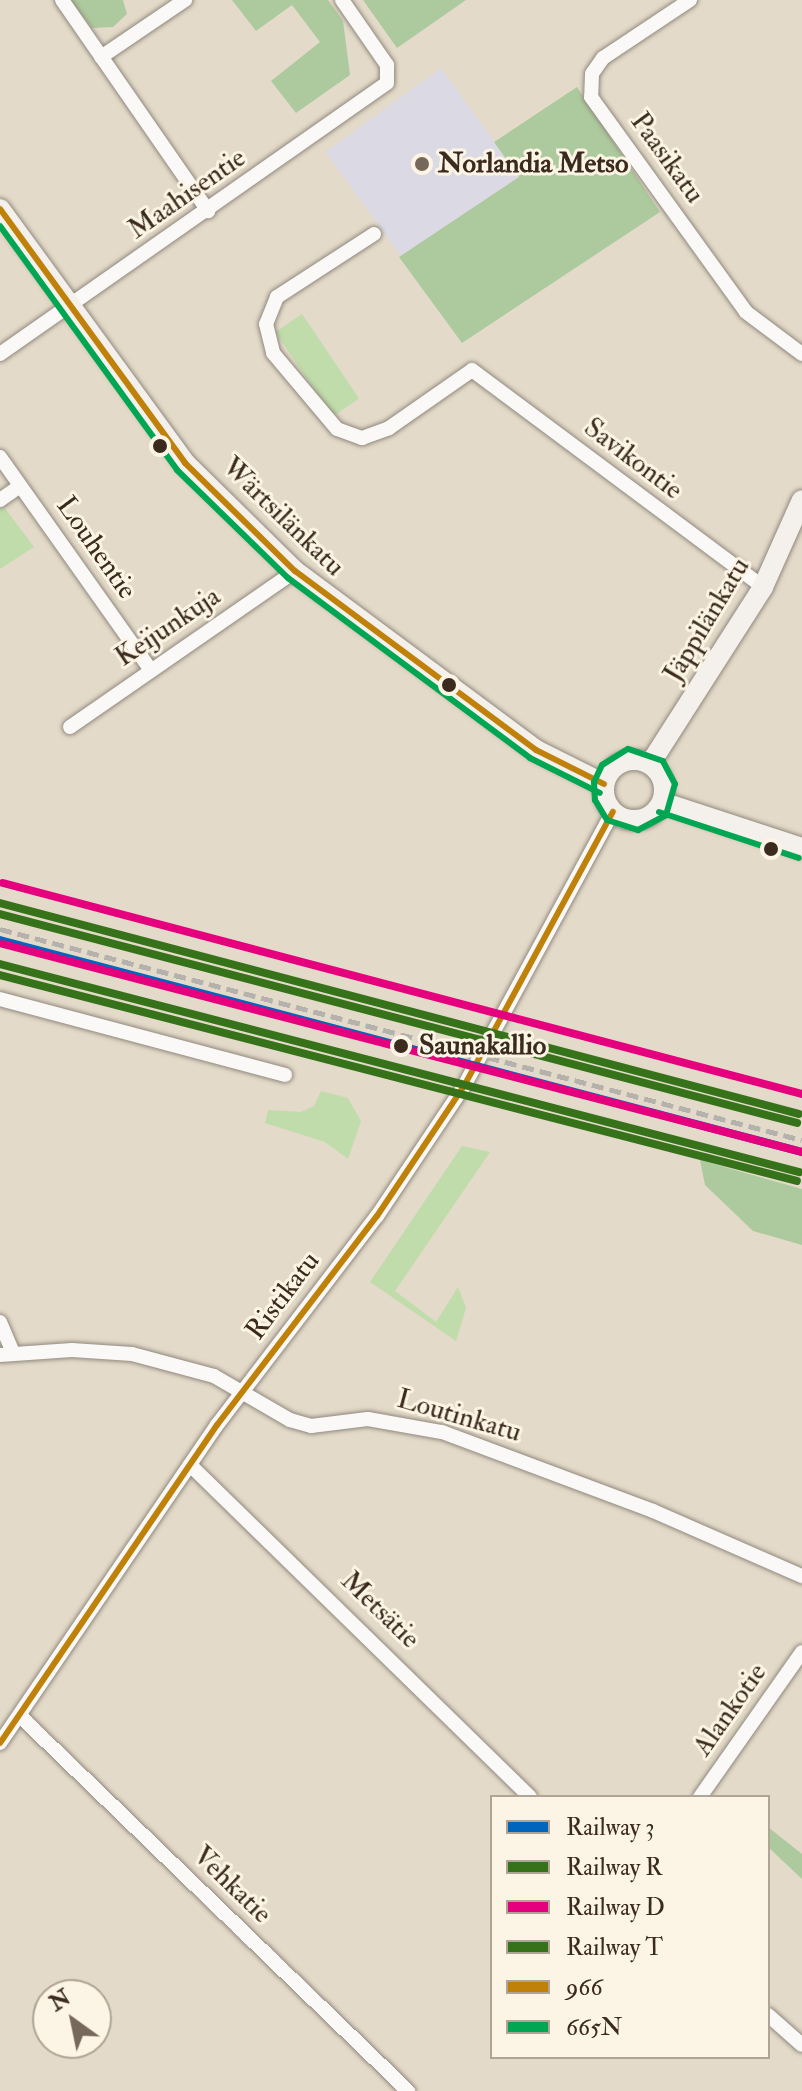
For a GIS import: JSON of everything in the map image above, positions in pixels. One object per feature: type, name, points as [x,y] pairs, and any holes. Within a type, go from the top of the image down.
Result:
[{"type":"street","points":[[62,0],[208,211]]},
{"type":"street","points":[[101,57],[185,0]]},
{"type":"street","name":"Maahisentie","points":[[0,354],[387,83],[387,65],[342,0]]},
{"type":"street","name":"Paasikatu","points":[[690,0],[603,58],[592,74],[591,97],[746,312],[802,354]]},
{"type":"street","name":"Wärtsilänkatu","points":[[0,209],[69,308],[185,463],[295,571],[536,750],[604,784]]},
{"type":"street","name":"Savikontie","points":[[374,234],[277,297],[266,324],[273,353],[337,429],[362,438],[389,428],[472,370],[763,587]]},
{"type":"street","name":"Louhentie","points":[[0,457],[150,669]]},
{"type":"street","points":[[0,500],[20,486]]},
{"type":"street","name":"Jäppilänkatu","points":[[650,764],[763,587],[802,500]]},
{"type":"street","name":"Keijunkuja","points":[[70,727],[295,571]]},
{"type":"street","points":[[622,762],[650,764],[665,785],[662,802],[652,815],[636,820],[613,812],[604,784],[622,762]]},
{"type":"street","points":[[662,802],[802,848]]},
{"type":"street","name":"Ristikatu","points":[[0,1743],[190,1465],[377,1216],[464,1086],[581,865],[613,812]]},
{"type":"street","points":[[0,999],[285,1075]]},
{"type":"street","points":[[0,1322],[7,1353]]},
{"type":"street","name":"Loutinkatu","points":[[7,1353],[132,1354],[182,1364],[244,1391],[290,1420],[311,1426],[368,1419],[442,1432],[663,1514],[802,1576]]},
{"type":"street","name":"Metsätie","points":[[190,1465],[528,1795]]},
{"type":"street","name":"Alankotie","points":[[701,1795],[802,1652]]},
{"type":"street","name":"Vehkatie","points":[[20,1716],[408,2091]]},
{"type":"street","points":[[770,2017],[802,2045]]},
{"type":"shaded area","name":"Norlandia Metso","points":[[441,68],[520,176],[404,260],[325,152]]},
{"type":"green space","points":[[71,0],[123,0],[127,14],[113,27],[92,28]]},
{"type":"green space","points":[[232,0],[328,0],[343,21],[350,75],[296,113],[271,81],[320,42],[292,5],[256,31]]},
{"type":"green space","points":[[363,0],[466,0],[397,48]]},
{"type":"green space","points":[[577,87],[660,212],[462,343],[399,257],[519,177],[494,142]]},
{"type":"green space","points":[[302,314],[359,399],[333,416],[275,332]]},
{"type":"green space","points":[[4,507],[34,547],[0,569],[0,509]]},
{"type":"green space","points":[[321,1091],[348,1098],[361,1121],[348,1159],[325,1142],[265,1123],[268,1110],[301,1112],[314,1106]]},
{"type":"green space","points":[[462,1146],[490,1152],[395,1291],[436,1322],[458,1287],[466,1308],[456,1341],[370,1282]]},
{"type":"green space","points":[[700,1160],[802,1189],[802,1245],[753,1231],[705,1185]]},
{"type":"green space","points":[[770,1829],[802,1854],[802,1879],[770,1849]]},
{"type":"railway","points":[[0,929],[802,1140]]},
{"type":"rail line","name":"D","points":[[3,883],[802,1094]]},
{"type":"rail line","name":"R","points":[[0,903],[799,1114]]},
{"type":"rail line","name":"T","points":[[0,914],[797,1123]]},
{"type":"rail line","name":"3","points":[[0,940],[802,1152]]},
{"type":"rail line","name":"D","points":[[3,944],[802,1152]]},
{"type":"rail line","name":"R","points":[[0,964],[799,1172]]},
{"type":"rail line","name":"T","points":[[0,975],[797,1181]]},
{"type":"transit line","name":"966","points":[[0,209],[185,463],[295,571],[536,750],[604,784]]},
{"type":"transit line","name":"665N","points":[[0,226],[177,470],[288,578],[530,758],[600,793]]},
{"type":"transit line","name":"665N","points":[[626,750],[602,765],[594,782],[595,800],[607,820],[638,830],[666,815],[675,784],[663,761],[628,749]]},
{"type":"transit line","name":"966","points":[[0,1743],[217,1425],[377,1216],[464,1086],[613,812]]},
{"type":"transit line","name":"665N","points":[[659,812],[799,858]]},
{"type":"place","name":"Norlandia Metso","points":[[422,164]]},
{"type":"place","name":"Saunakallio","points":[[401,1046]]}]
